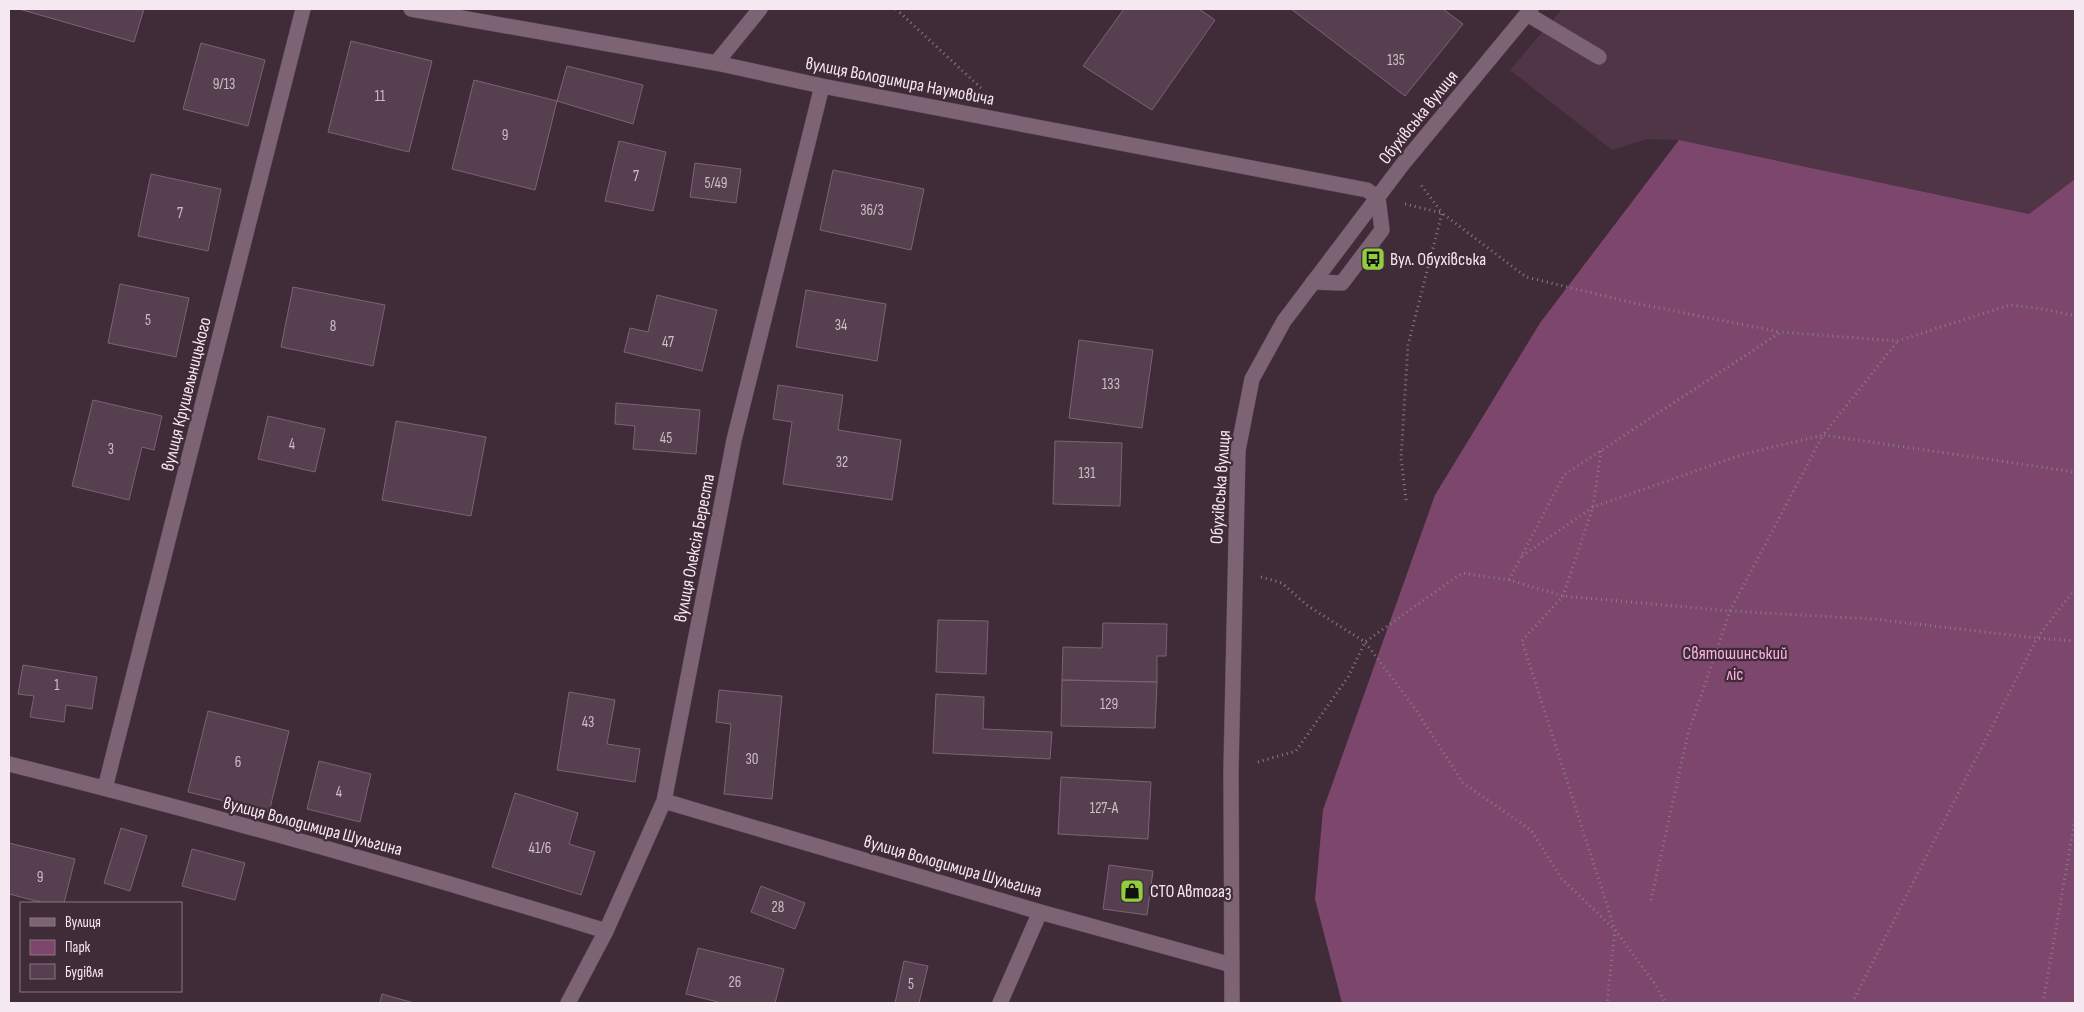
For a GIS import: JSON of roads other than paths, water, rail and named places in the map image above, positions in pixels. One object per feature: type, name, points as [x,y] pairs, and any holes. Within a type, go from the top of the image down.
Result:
[{"type":"street","name":"вулиця Крушельницького","points":[[105,788],[303,9]]},
{"type":"street","name":"вулиця Володимира Наумовича","points":[[412,9],[716,63],[822,86],[1367,190],[1378,198]]},
{"type":"street","points":[[716,63],[760,9]]},
{"type":"street","points":[[1529,11],[1599,57]]},
{"type":"street","name":"Обухівська вулиця","points":[[1232,1003],[1231,770],[1234,569],[1238,450],[1252,379],[1284,321],[1313,282],[1402,165],[1529,11]]},
{"type":"street","name":"вулиця Олексія Береста","points":[[568,1003],[606,931],[664,801],[734,440],[822,86]]},
{"type":"street","points":[[1313,282],[1342,283],[1382,230],[1378,198]]},
{"type":"street","name":"вулиця Володимира Шульгина","points":[[9,764],[105,788],[450,883],[606,931]]},
{"type":"street","name":"вулиця Володимира Шульгина","points":[[664,801],[1040,912],[1232,965]]},
{"type":"street","points":[[1000,1003],[1040,912]]},
{"type":"place","name":"Вул. Обухівська","points":[[1373,259]]},
{"type":"place","name":"СТО Автогаз","points":[[1132,891]]},
{"type":"park label","name":"Святошинський ліс","points":[[1735,663]]}]
